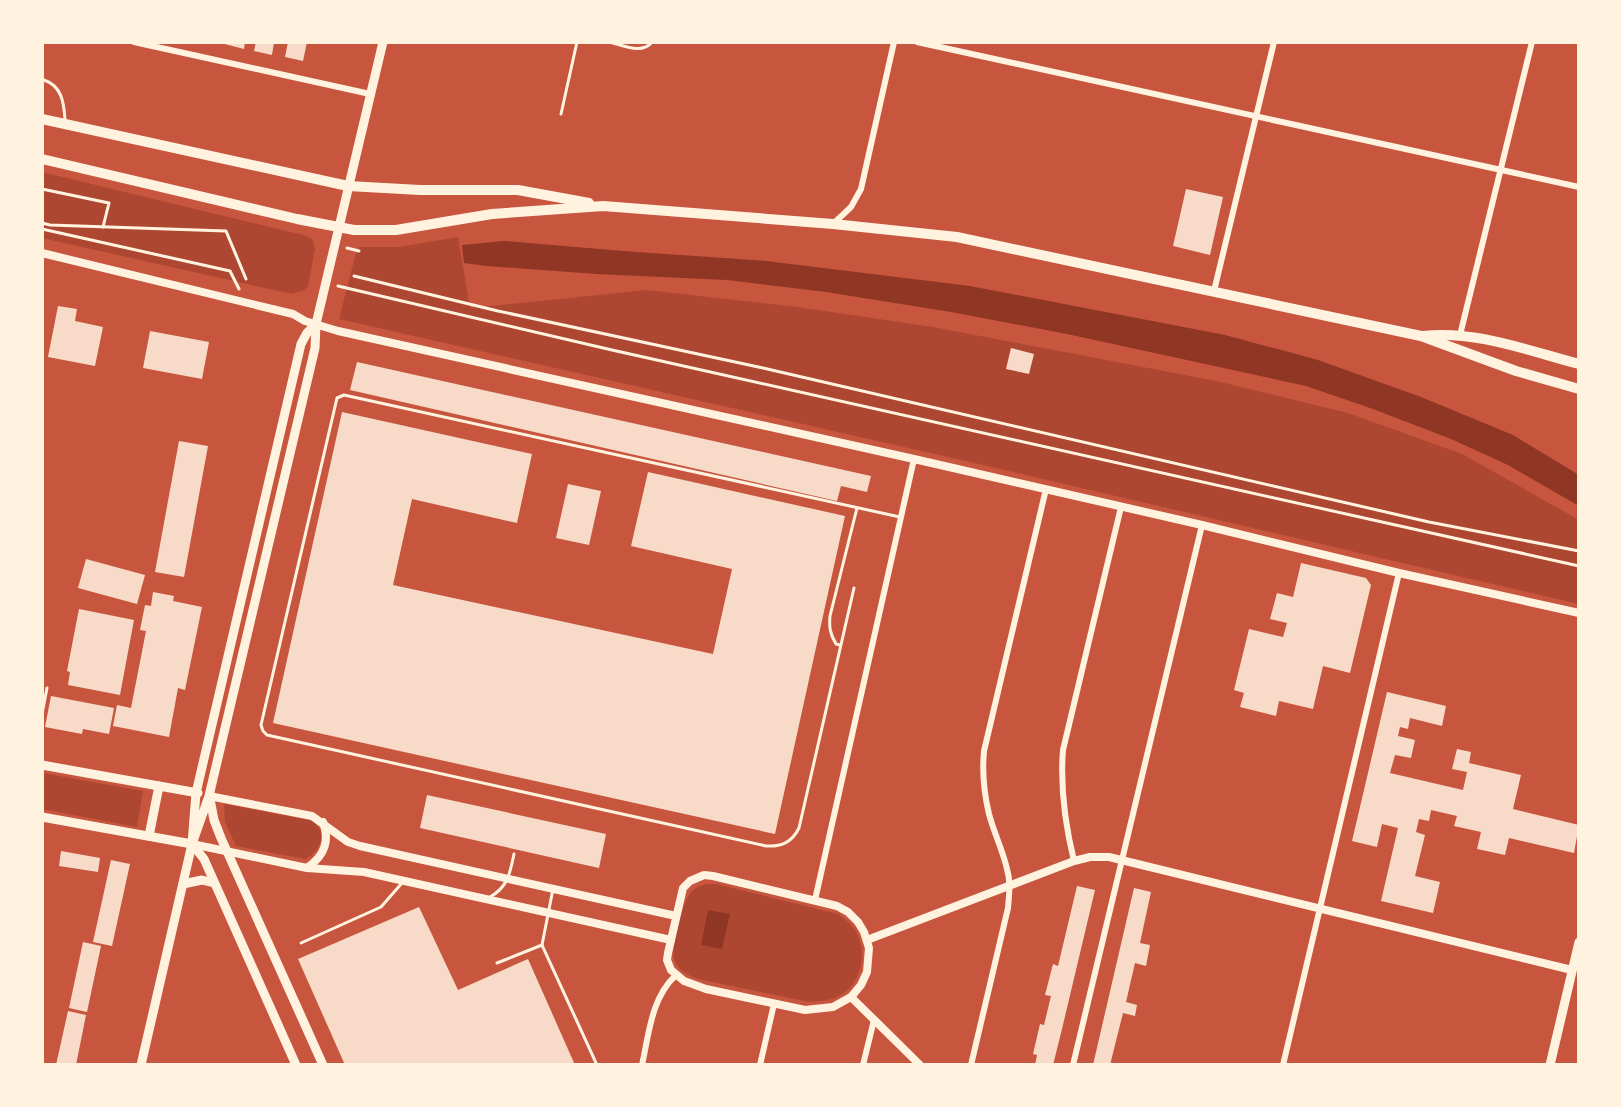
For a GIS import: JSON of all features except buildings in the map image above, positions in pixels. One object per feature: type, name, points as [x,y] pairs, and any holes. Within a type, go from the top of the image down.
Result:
[{"type":"highway","points":[[42,119],[348,186],[518,190],[603,206],[957,237],[1421,336],[1516,371],[1579,389]]},
{"type":"highway","points":[[42,159],[367,231],[396,230],[492,214],[603,206]]},
{"type":"highway","points":[[1421,336],[1441,334],[1484,339],[1579,364]]},
{"type":"main road","points":[[141,1065],[192,844],[209,796],[291,454],[315,348],[316,324],[383,42]]},
{"type":"main road","points":[[192,844],[196,793],[301,344],[316,324]]},
{"type":"main road","points":[[276,450],[291,454]]},
{"type":"main road","points":[[238,611],[252,614]]},
{"type":"main road","points":[[42,765],[209,796]]},
{"type":"main road","points":[[149,836],[159,786]]},
{"type":"main road","points":[[209,796],[214,820],[227,851],[323,1065]]},
{"type":"main road","points":[[42,817],[192,844],[204,859],[296,1065]]},
{"type":"main road","points":[[183,884],[202,880],[214,883]]},
{"type":"main road","points":[[1550,1065],[1579,942]]},
{"type":"street","points":[[134,42],[370,94]]},
{"type":"street","points":[[833,224],[851,207],[861,189],[894,42]]},
{"type":"street","points":[[917,42],[1579,187]]},
{"type":"street","points":[[1214,291],[1274,42]]},
{"type":"street","points":[[1460,335],[1532,42]]},
{"type":"street","points":[[42,253],[293,314],[338,331],[914,459],[1579,613]]},
{"type":"street","points":[[815,900],[914,459]]},
{"type":"street","points":[[971,1065],[1008,908],[1010,885],[986,797],[984,751],[1046,489]]},
{"type":"street","points":[[1074,861],[1063,799],[1063,750],[1121,507]]},
{"type":"street","points":[[1073,1065],[1202,525]]},
{"type":"street","points":[[1283,1065],[1399,573]]},
{"type":"street","points":[[209,796],[305,814],[323,822],[354,844],[676,916]]},
{"type":"street","points":[[307,868],[325,848],[327,835],[323,822]]},
{"type":"street","points":[[192,844],[307,868],[345,869],[671,940]]},
{"type":"street","points":[[867,940],[1074,861],[1099,857],[1572,970]]},
{"type":"street","points":[[704,875],[713,876],[815,900],[837,906],[858,922],[867,940],[870,957],[861,985],[851,997],[833,1007],[805,1010],[694,986],[671,970],[667,960],[676,916],[683,888],[690,881],[704,875]]},
{"type":"street","points":[[642,1065],[658,998],[676,975]]},
{"type":"street","points":[[851,997],[920,1065]]},
{"type":"street","points":[[760,1065],[774,1004]]},
{"type":"street","points":[[863,1065],[874,1020]]},
{"type":"lane","points":[[561,114],[577,42]]},
{"type":"lane","points":[[609,42],[641,50],[648,48],[652,42]]},
{"type":"lane","points":[[44,80],[56,86],[62,97],[65,124]]},
{"type":"lane","points":[[854,588],[799,828],[787,844],[777,847],[267,735],[261,725],[337,398],[344,395],[901,517]]},
{"type":"lane","points":[[841,645],[836,644],[829,629],[830,616],[857,508]]},
{"type":"lane","points":[[42,714],[47,688]]},
{"type":"lane","points":[[485,899],[498,893],[509,879],[514,854]]},
{"type":"lane","points":[[301,943],[381,907],[404,881]]},
{"type":"lane","points":[[553,889],[542,945],[597,1065]]},
{"type":"lane","points":[[497,963],[542,945]]},
{"type":"path","points":[[42,189],[109,203],[103,227]]},
{"type":"path","points":[[42,223],[226,231],[246,279]]},
{"type":"path","points":[[42,229],[230,271],[246,303]]},
{"type":"path","points":[[354,276],[1429,522],[1579,551]]},
{"type":"path","points":[[325,284],[1579,566]]},
{"type":"shaded area","points":[[42,172],[307,236],[312,239],[315,249],[308,286],[292,294],[42,238]]},
{"type":"shaded area","points":[[458,237],[470,308],[647,290],[797,307],[933,327],[1216,381],[1348,413],[1462,454],[1579,520],[1579,604],[339,319],[357,249],[400,247]]},
{"type":"shaded area","points":[[504,241],[766,261],[970,286],[1225,335],[1318,360],[1421,397],[1513,435],[1579,475],[1579,506],[1508,465],[1451,439],[1306,386],[1067,334],[826,292],[727,280],[464,263],[462,245]]},
{"type":"shaded area","points":[[42,773],[143,791],[137,827],[42,809]]},
{"type":"shaded area","points":[[224,804],[314,821],[323,835],[317,850],[305,859],[236,846],[225,822]]},
{"type":"shaded area","points":[[717,884],[841,916],[854,929],[862,949],[858,976],[848,990],[837,997],[809,1002],[698,979],[683,972],[675,963],[674,953],[685,904],[695,889]]},
{"type":"shaded area","points":[[708,910],[730,914],[722,949],[701,945]]}]
